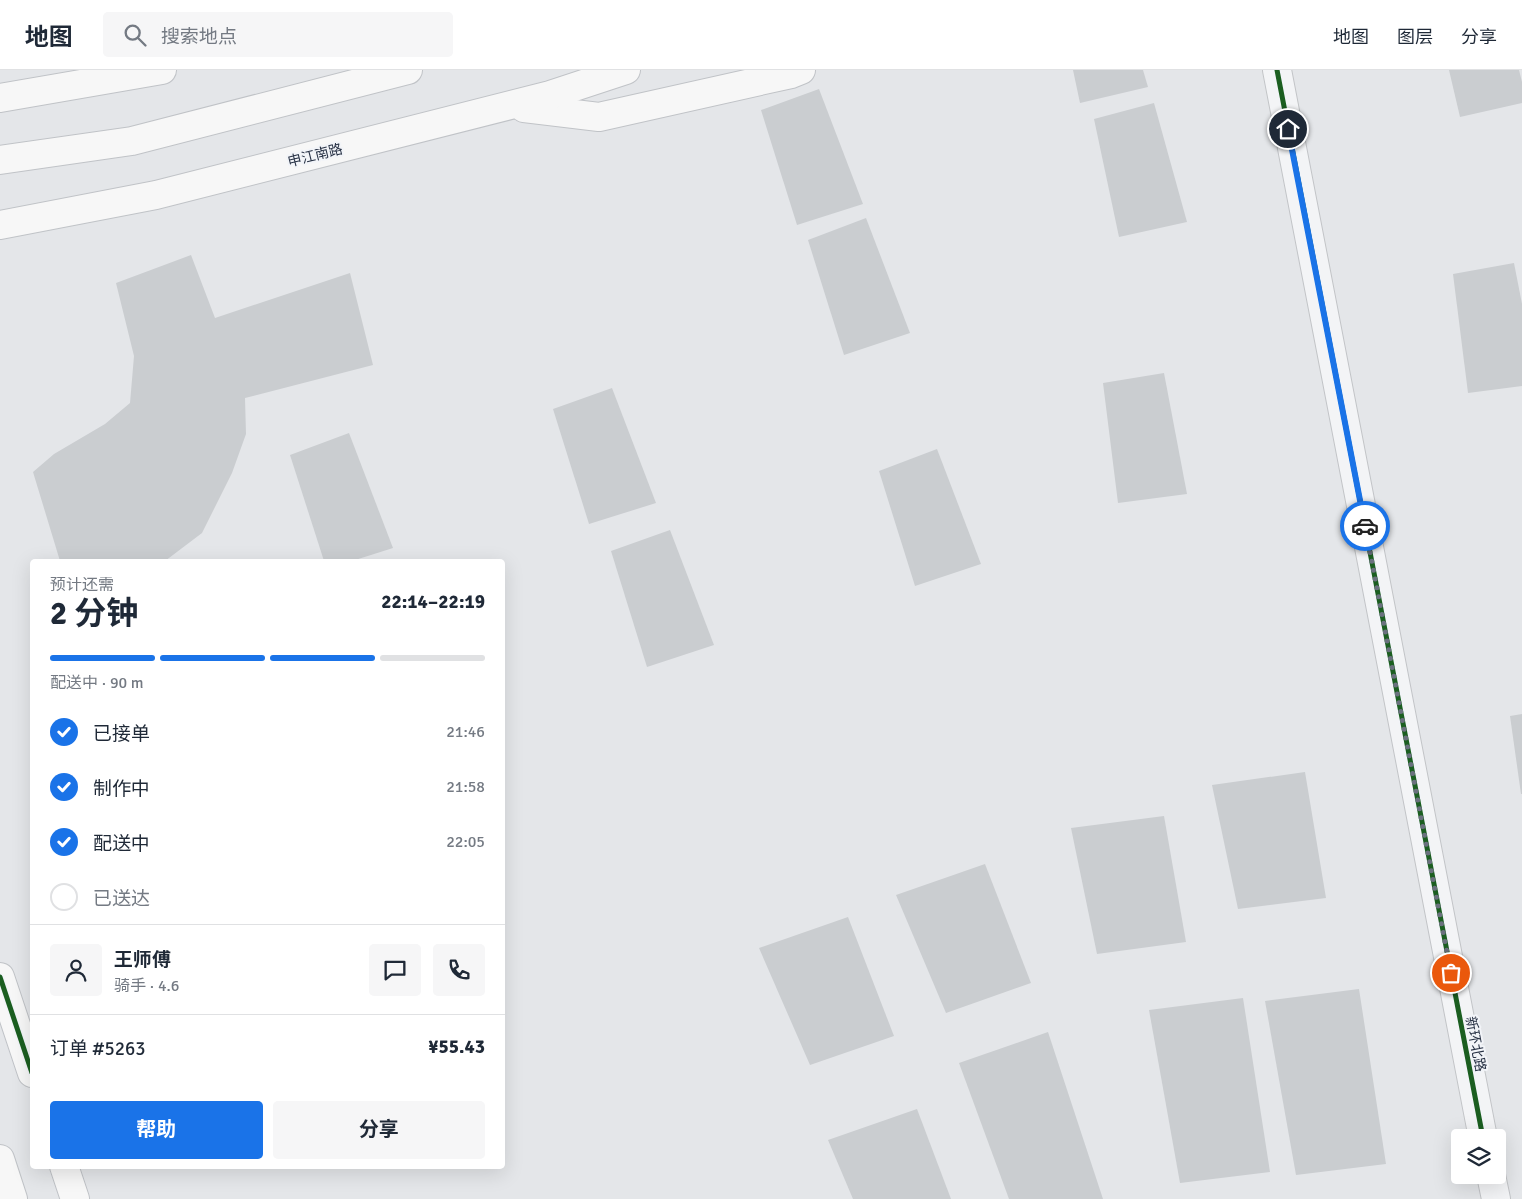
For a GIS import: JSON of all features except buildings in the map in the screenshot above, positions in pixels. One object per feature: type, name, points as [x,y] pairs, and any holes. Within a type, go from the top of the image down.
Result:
[{"type":"main road","points":[[0,98],[162,70]]},
{"type":"main road","points":[[0,160],[132,140],[408,70]]},
{"type":"main road","name":"申江南路","points":[[0,225],[156,196],[550,95],[626,70]]},
{"type":"main road","points":[[507,106],[599,117],[791,74],[801,70]]},
{"type":"main road","points":[[0,976],[30,1067]]},
{"type":"main road","points":[[0,1159],[13,1199]]},
{"type":"main road","points":[[65,1169],[75,1199]]},
{"type":"street","name":"新环北路","points":[[1277,70],[1481,1129]]},
{"type":"street","points":[[1493,1184],[1496,1199]]},
{"type":"cycle path","points":[[1277,70],[1481,1129]]},
{"type":"cycle path","points":[[0,977],[30,1067]]},
{"type":"way so far","points":[[1365,526],[1451,973]]},
{"type":"route","points":[[1288,129],[1365,526]]}]
